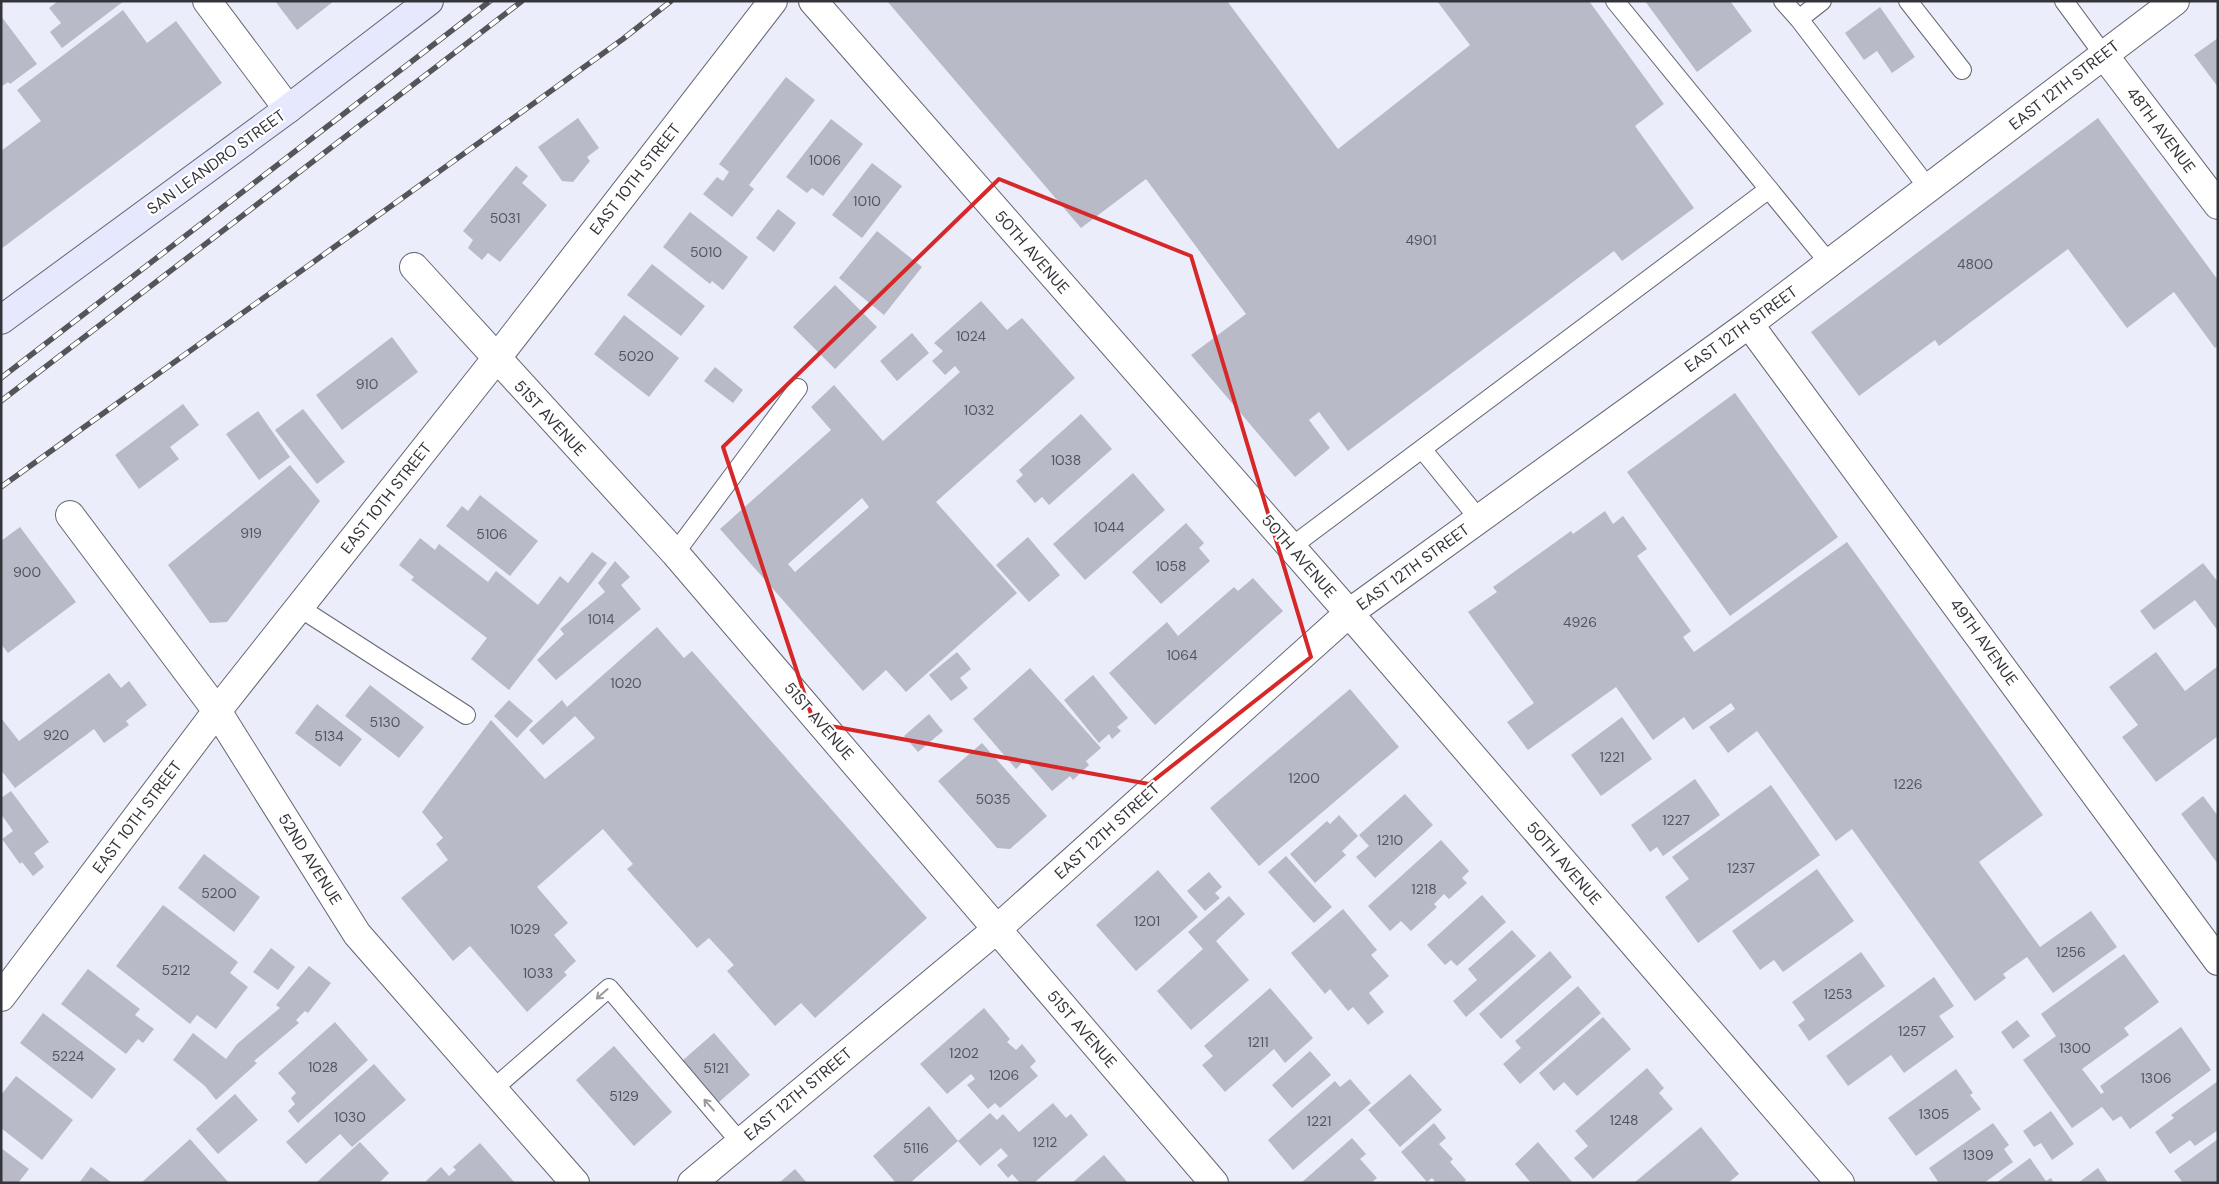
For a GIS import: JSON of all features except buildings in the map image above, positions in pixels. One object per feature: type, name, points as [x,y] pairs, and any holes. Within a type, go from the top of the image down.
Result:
[{"type":"main road","name":"SAN LEANDRO STREET","points":[[1,320],[288,109],[429,1]]},
{"type":"street","points":[[208,1],[288,109]]},
{"type":"street","name":"EAST 10TH STREET","points":[[1,996],[217,711],[496,359],[773,1]]},
{"type":"street","name":"50TH AVENUE","points":[[813,1],[1349,613],[1840,1183]]},
{"type":"street","name":"EAST 12TH STREET","points":[[692,1183],[997,929],[1349,613],[1830,264],[2103,54],[2175,1]]},
{"type":"street","name":"48TH AVENUE","points":[[2103,54],[2218,205]]},
{"type":"street","name":"51ST AVENUE","points":[[414,267],[675,553],[1214,1183]]},
{"type":"street","name":"49TH AVENUE","points":[[1749,324],[2218,961]]},
{"type":"street","name":"52ND AVENUE","points":[[70,514],[217,711],[358,934],[575,1183]]},
{"type":"lane","points":[[1615,1],[1830,264]]},
{"type":"lane","points":[[1782,1],[1928,189]]},
{"type":"lane","points":[[1798,20],[1822,1]]},
{"type":"lane","points":[[1908,1],[1962,70]]},
{"type":"lane","points":[[2064,1],[2103,54]]},
{"type":"lane","points":[[1291,547],[1768,189]]},
{"type":"lane","points":[[675,553],[798,388]]},
{"type":"lane","points":[[1422,449],[1479,519]]},
{"type":"lane","points":[[300,608],[466,715]]},
{"type":"lane","points":[[493,1089],[609,988],[740,1142]]},
{"type":"highlighted area","points":[[999,179],[1191,256],[1311,657],[1149,784],[814,723],[723,447]]},
{"type":"railway","points":[[1,378],[490,1]]},
{"type":"railway","points":[[1,401],[522,1]]},
{"type":"railway","points":[[1,487],[623,39],[671,1]]}]
